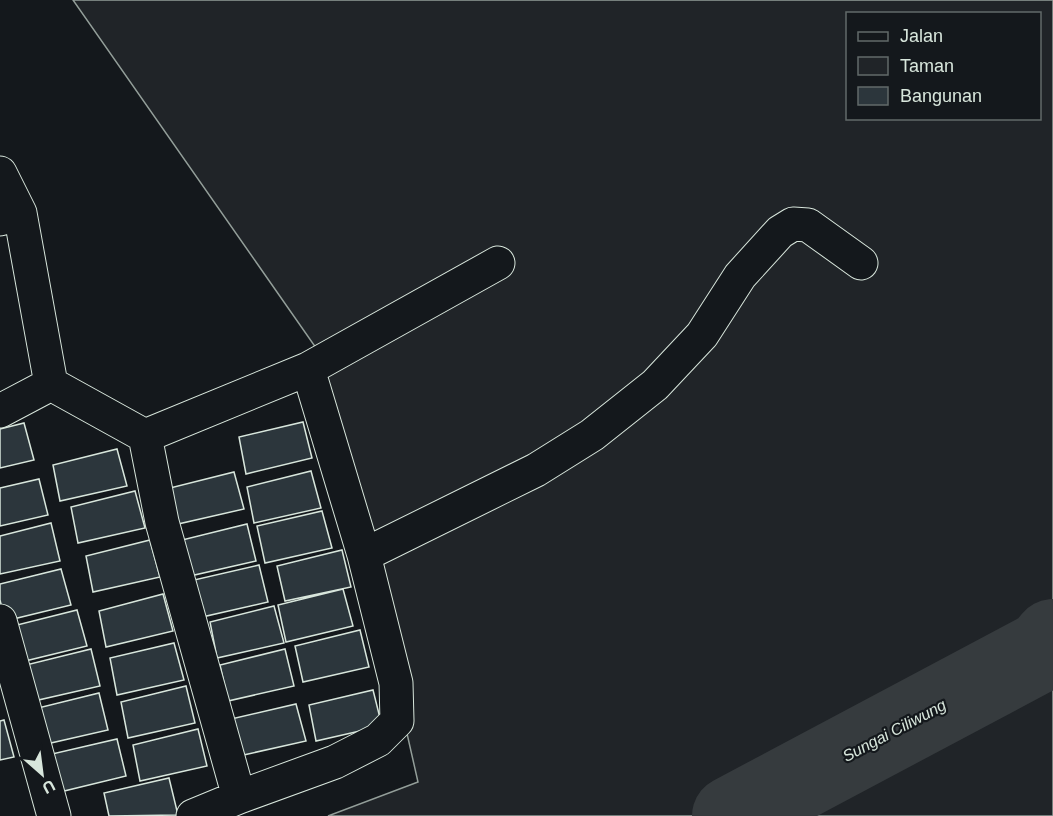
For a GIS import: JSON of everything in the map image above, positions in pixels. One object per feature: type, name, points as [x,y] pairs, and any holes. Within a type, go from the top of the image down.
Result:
[{"type":"street","points":[[0,173],[51,384],[145,436],[162,522],[239,797]]},
{"type":"street","points":[[364,555],[536,470],[592,435],[655,386],[702,335],[740,276],[780,232],[793,224],[808,225],[861,263]]},
{"type":"street","points":[[145,436],[308,369],[498,263]]},
{"type":"street","points":[[194,816],[335,762],[378,740],[397,721],[396,683],[364,555],[308,369]]},
{"type":"street","points":[[0,411],[51,384]]},
{"type":"street","points":[[0,621],[54,816]]},
{"type":"green space","points":[[73,0],[1053,0],[1053,816],[328,816],[418,782],[321,355]]},
{"type":"building","points":[[303,422],[312,458],[246,474],[239,437]]},
{"type":"building","points":[[24,423],[34,460],[0,468],[0,429]]},
{"type":"building","points":[[117,449],[127,486],[60,501],[53,465]]},
{"type":"building","points":[[311,471],[321,508],[254,523],[247,487]]},
{"type":"building","points":[[234,472],[244,509],[178,524],[170,488]]},
{"type":"building","points":[[39,479],[48,515],[0,526],[0,488]]},
{"type":"building","points":[[135,491],[145,528],[78,543],[71,507]]},
{"type":"building","points":[[322,511],[332,548],[265,563],[257,526]]},
{"type":"building","points":[[51,523],[60,561],[0,574],[0,536]]},
{"type":"building","points":[[247,524],[256,561],[190,576],[182,540]]},
{"type":"building","points":[[150,540],[160,577],[93,592],[86,556]]},
{"type":"building","points":[[342,550],[351,587],[285,601],[277,566]]},
{"type":"building","points":[[259,565],[268,602],[202,617],[194,580]]},
{"type":"building","points":[[61,569],[71,605],[5,621],[0,600],[0,584]]},
{"type":"building","points":[[343,589],[353,626],[286,642],[278,605]]},
{"type":"building","points":[[163,594],[173,631],[106,647],[99,611]]},
{"type":"building","points":[[274,606],[284,643],[217,658],[210,622]]},
{"type":"building","points":[[77,610],[87,646],[21,662],[13,626]]},
{"type":"building","points":[[360,630],[369,667],[303,682],[295,646]]},
{"type":"building","points":[[174,643],[184,680],[117,695],[110,658]]},
{"type":"building","points":[[91,649],[100,686],[34,701],[26,665]]},
{"type":"building","points":[[285,649],[294,686],[228,701],[220,665]]},
{"type":"building","points":[[186,686],[195,723],[128,738],[121,702]]},
{"type":"building","points":[[373,690],[382,726],[316,741],[309,705]]},
{"type":"building","points":[[99,693],[108,730],[42,745],[34,709]]},
{"type":"building","points":[[296,704],[306,741],[239,756],[231,719]]},
{"type":"building","points":[[4,720],[14,757],[0,760],[0,721]]},
{"type":"building","points":[[198,729],[207,766],[140,781],[133,745]]},
{"type":"building","points":[[117,739],[126,776],[60,792],[52,754]]},
{"type":"building","points":[[169,778],[178,815],[109,816],[104,793]]},
{"type":"waterway","name":"Sungai Ciliwung","points":[[732,816],[1044,650],[1053,639]]}]
